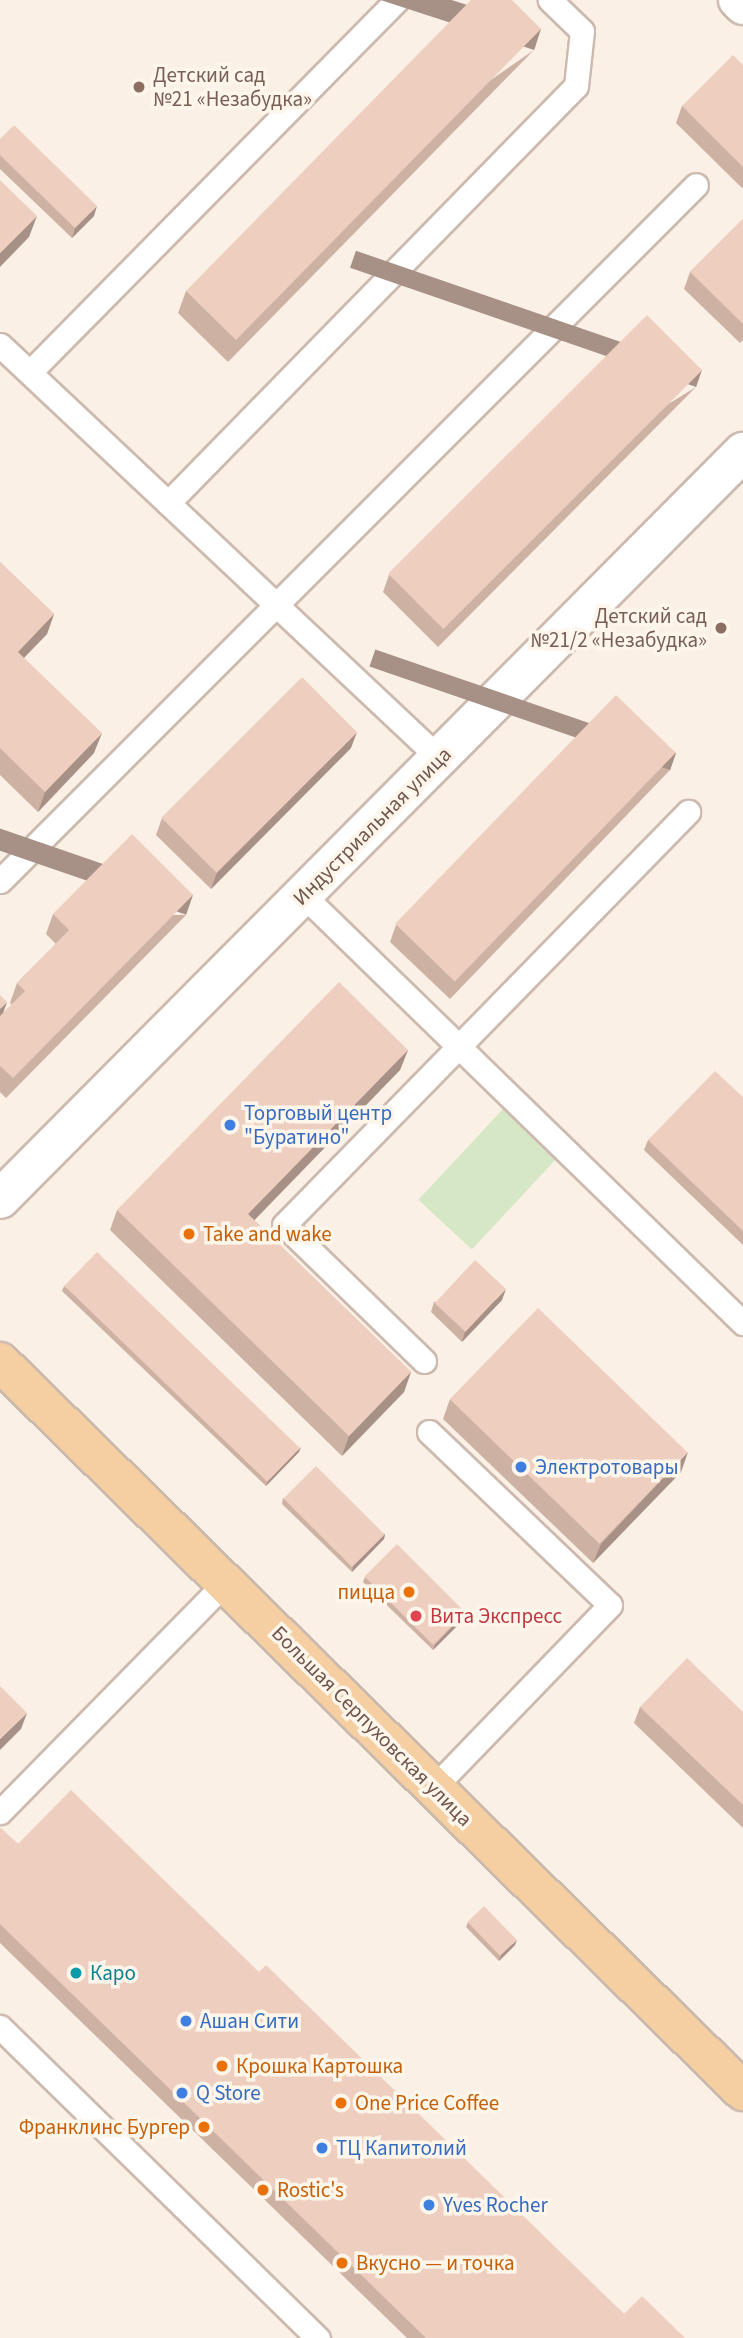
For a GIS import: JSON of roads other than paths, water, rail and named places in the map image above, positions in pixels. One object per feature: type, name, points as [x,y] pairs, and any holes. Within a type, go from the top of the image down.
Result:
[{"type":"main road","name":"Большая Серпуховская улица","points":[[0,1362],[743,2091]]},
{"type":"street","points":[[738,0],[743,5]]},
{"type":"street","name":"Индустриальная улица","points":[[0,1199],[743,452]]},
{"type":"lane","points":[[30,372],[397,0]]},
{"type":"lane","points":[[168,503],[576,86],[582,32],[550,0]]},
{"type":"lane","points":[[0,881],[696,185]]},
{"type":"lane","points":[[0,345],[439,758]]},
{"type":"lane","points":[[424,1361],[284,1225],[688,812]]},
{"type":"lane","points":[[303,895],[743,1323]]},
{"type":"lane","points":[[429,1432],[610,1605],[435,1787]]},
{"type":"lane","points":[[0,1812],[226,1582]]},
{"type":"lane","points":[[0,2027],[318,2338]]},
{"type":"place","name":"Детский сад №21 «Незабудка»","points":[[139,87]]},
{"type":"place","name":"Детский сад №21/2 «Незабудка»","points":[[721,628]]},
{"type":"place","name":"Торговый центр \"Буратино\"","points":[[230,1125]]},
{"type":"place","name":"Take and wake","points":[[189,1234]]},
{"type":"place","name":"Электротовары","points":[[521,1467]]},
{"type":"place","name":"пицца","points":[[409,1592]]},
{"type":"place","name":"Вита Экспресс","points":[[416,1616]]},
{"type":"place","name":"Каро","points":[[76,1973]]},
{"type":"place","name":"Ашан Сити","points":[[186,2021]]},
{"type":"place","name":"Крошка Картошка","points":[[222,2066]]},
{"type":"place","name":"Q Store","points":[[182,2093]]},
{"type":"place","name":"One Price Coffee","points":[[341,2103]]},
{"type":"place","name":"Франклинс Бургер","points":[[204,2127]]},
{"type":"place","name":"ТЦ Капитолий","points":[[322,2148]]},
{"type":"place","name":"Rostic's","points":[[263,2190]]},
{"type":"place","name":"Yves Rocher","points":[[429,2205]]},
{"type":"place","name":"Вкусно — и точка","points":[[342,2263]]}]
